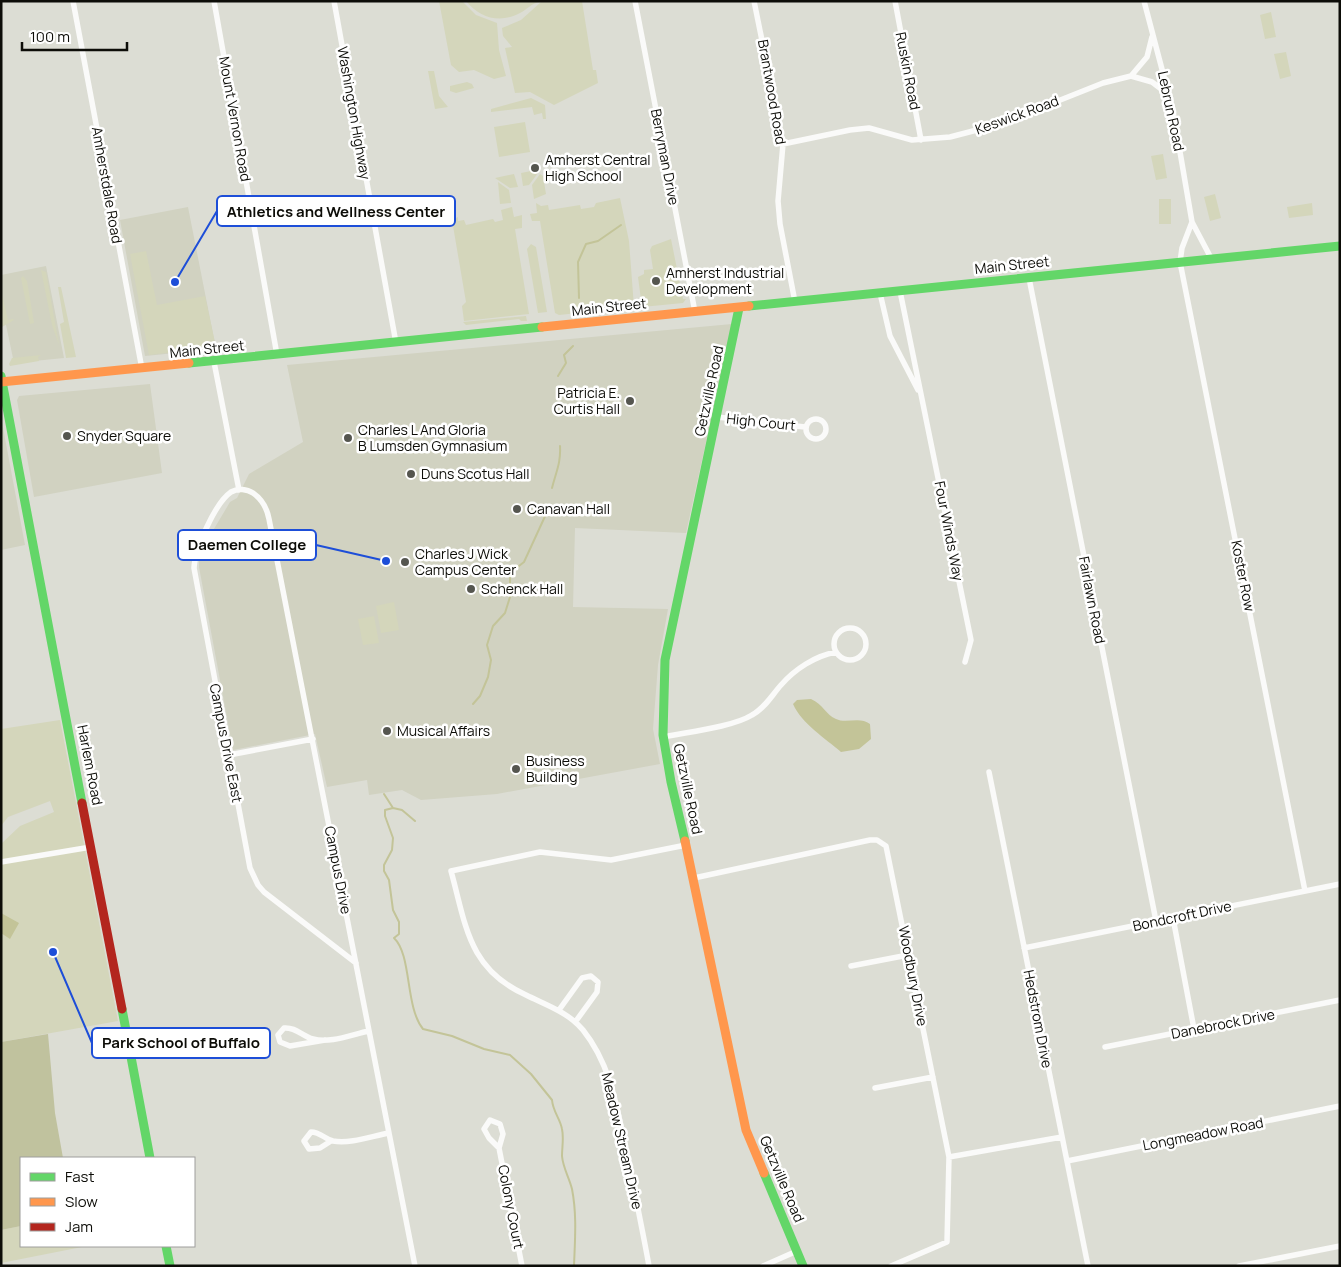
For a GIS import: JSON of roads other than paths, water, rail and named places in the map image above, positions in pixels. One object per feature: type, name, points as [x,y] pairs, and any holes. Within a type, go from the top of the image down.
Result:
[{"type":"main road","name":"Main Street","points":[[2,380],[214,362],[1340,246]]},
{"type":"main road","name":"Getzville Road","points":[[739,308],[665,660],[663,737],[746,1130],[803,1266]]},
{"type":"main road","name":"Harlem Road","points":[[2,380],[150,1157]]},
{"type":"main road","points":[[166,1247],[170,1266]]},
{"type":"street","name":"Amherstdale Road","points":[[73,1],[142,369]]},
{"type":"street","name":"Mount Vernon Road","points":[[214,1],[277,355]]},
{"type":"street","name":"Washington Highway","points":[[334,1],[396,343]]},
{"type":"street","name":"Berryman Drive","points":[[635,1],[695,312]]},
{"type":"street","name":"Brantwood Road","points":[[754,1],[783,144],[778,201],[795,302]]},
{"type":"street","name":"Ruskin Road","points":[[895,1],[920,140]]},
{"type":"street","name":"Lebrun Road","points":[[1144,1],[1169,95],[1192,222],[1211,258]]},
{"type":"street","points":[[1153,33],[1147,57],[1132,76],[1152,82],[1169,95]]},
{"type":"street","name":"Keswick Road","points":[[783,144],[850,130],[869,128],[920,140],[977,131],[1103,83],[1132,76]]},
{"type":"street","points":[[1180,262],[1183,245],[1192,222]]},
{"type":"street","name":"Koster Row","points":[[1180,262],[1305,891]]},
{"type":"street","name":"Fairlawn Road","points":[[1029,278],[1156,921]]},
{"type":"street","name":"Four Winds Way","points":[[900,291],[971,640],[965,662]]},
{"type":"street","name":"Four Winds Way","points":[[880,293],[890,336],[923,401]]},
{"type":"street","points":[[214,362],[239,490]]},
{"type":"street","name":"High Court","points":[[717,417],[805,427]]},
{"type":"street","name":"Campus Drive","points":[[239,490],[251,492],[260,498],[267,511],[415,1266]]},
{"type":"street","name":"Campus Drive East","points":[[239,490],[230,493],[217,511],[197,552],[194,568],[248,860],[258,885],[279,905],[356,963]]},
{"type":"street","points":[[663,737],[734,722],[752,715],[762,708],[791,674],[823,654],[836,652],[844,659],[855,660],[864,653],[866,637],[859,629],[843,629],[836,636],[836,652]]},
{"type":"street","points":[[228,756],[313,740]]},
{"type":"street","name":"Hedstrom Drive","points":[[989,772],[1088,1266]]},
{"type":"street","name":"Woodbury Drive","points":[[694,878],[870,840],[877,840],[886,846],[949,1157],[947,1242],[891,1266]]},
{"type":"street","name":"Meadow Stream Drive","points":[[650,1266],[609,1077],[598,1051],[576,1021],[559,1010],[516,991],[484,964],[465,930],[451,871],[540,852],[611,860],[686,845]]},
{"type":"street","points":[[1,862],[91,847]]},
{"type":"street","name":"Bondcroft Drive","points":[[1024,948],[1340,884]]},
{"type":"street","points":[[1173,918],[1194,1029]]},
{"type":"street","points":[[851,966],[908,955]]},
{"type":"street","points":[[559,1010],[582,978],[592,976],[598,982],[597,992],[576,1021]]},
{"type":"street","name":"Danebrock Drive","points":[[1105,1048],[1340,1000]]},
{"type":"street","points":[[325,1040],[313,1039],[289,1028],[284,1028],[278,1034],[280,1042],[290,1046],[325,1040],[369,1031]]},
{"type":"street","points":[[875,1088],[933,1077]]},
{"type":"street","name":"Longmeadow Road","points":[[1067,1161],[1340,1106]]},
{"type":"street","points":[[331,1141],[346,1141],[389,1133]]},
{"type":"street","points":[[949,1157],[1062,1137]]},
{"type":"street","name":"Colony Court","points":[[499,1148],[522,1266]]},
{"type":"street","points":[[1239,1266],[1340,1246]]},
{"type":"street","points":[[763,1266],[797,1251]]},
{"type":"waterway","points":[[579,298],[578,262],[586,244],[598,241],[621,225]]},
{"type":"waterway","points":[[558,376],[566,363],[564,355],[573,346]]},
{"type":"waterway","points":[[552,488],[559,463],[560,446]]},
{"type":"waterway","points":[[473,704],[480,696],[488,677],[491,660],[487,645],[493,626],[505,613],[510,597],[510,573],[524,562],[547,512]]},
{"type":"waterway","points":[[384,794],[393,808],[385,810],[385,816],[393,838],[392,850],[384,865],[384,871],[389,880],[393,910],[399,922],[399,934],[394,938],[404,956],[413,1008],[417,1019],[423,1029],[452,1036],[484,1049],[510,1055],[531,1074],[552,1100],[562,1129],[562,1156],[574,1199],[574,1266]]},
{"type":"waterway","points":[[393,808],[402,810],[415,821]]},
{"type":"place","name":"Amherst Central High School","points":[[535,168]]},
{"type":"place","name":"Amherst Industrial Development","points":[[656,281]]},
{"type":"place","name":"Athletics and Wellness Center","points":[[175,282]]},
{"type":"place","name":"Patricia E. Curtis Hall","points":[[630,401]]},
{"type":"place","name":"Snyder Square","points":[[67,436]]},
{"type":"place","name":"Charles L And Gloria B Lumsden Gymnasium","points":[[348,438]]},
{"type":"place","name":"Duns Scotus Hall","points":[[411,474]]},
{"type":"place","name":"Canavan Hall","points":[[517,509]]},
{"type":"place","name":"Daemen College","points":[[386,561]]},
{"type":"place","name":"Charles J Wick Campus Center","points":[[405,562]]},
{"type":"place","name":"Schenck Hall","points":[[471,589]]},
{"type":"place","name":"Musical Affairs","points":[[387,731]]},
{"type":"place","name":"Business Building","points":[[516,769]]},
{"type":"place","name":"Park School of Buffalo","points":[[53,952]]}]
